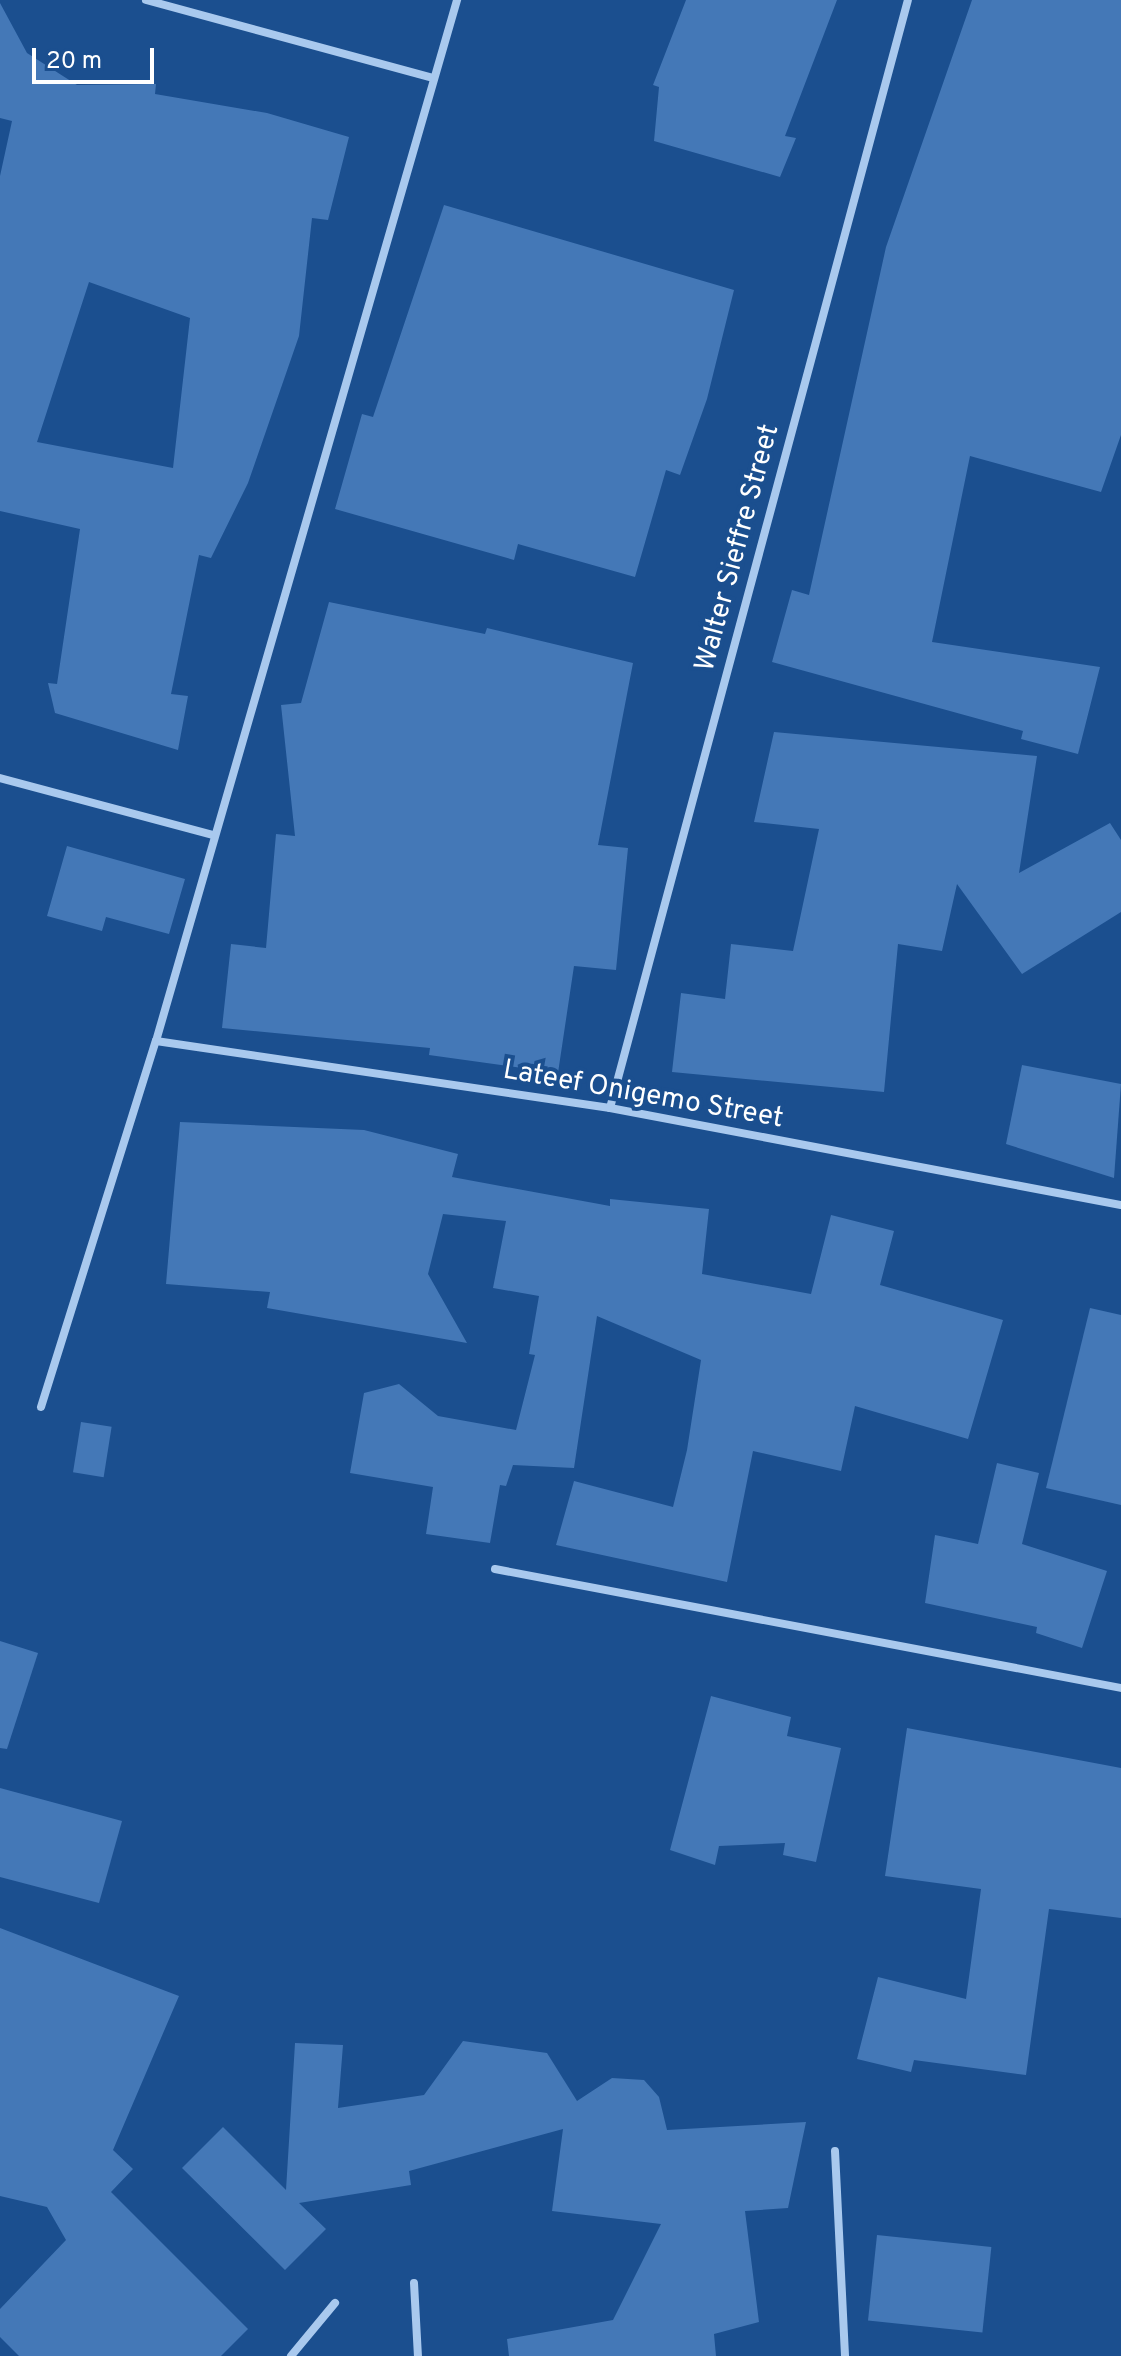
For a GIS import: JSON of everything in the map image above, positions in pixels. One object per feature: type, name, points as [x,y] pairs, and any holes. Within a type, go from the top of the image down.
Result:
[{"type":"street","points":[[146,0],[434,78]]},
{"type":"street","points":[[41,1407],[156,1041],[212,835],[457,0]]},
{"type":"street","name":"Walter Sieffre Street","points":[[610,1108],[908,0]]},
{"type":"street","points":[[0,778],[212,835]]},
{"type":"street","name":"Lateef Onigemo Street","points":[[156,1041],[610,1108],[1121,1205]]},
{"type":"street","points":[[495,1569],[1121,1688]]},
{"type":"street","points":[[835,2151],[845,2356]]},
{"type":"street","points":[[414,2283],[418,2356]]},
{"type":"street","points":[[291,2356],[335,2303]]},
{"type":"building","points":[[686,0],[837,0],[785,136],[796,138],[780,177],[654,141],[659,87],[653,85]]},
{"type":"building","points":[[972,0],[1121,0],[1121,435],[1101,492],[970,456],[932,642],[1100,667],[1078,754],[1021,739],[1023,731],[772,662],[792,590],[809,595],[886,247]]},
{"type":"building","points":[[0,3],[27,53],[77,85],[156,84],[155,94],[267,113],[349,137],[328,220],[312,218],[299,336],[248,483],[211,558],[199,555],[171,694],[188,696],[178,750],[55,713],[48,683],[57,684],[80,529],[0,511],[0,176],[12,121],[0,118]],"holes":[[[89,282],[190,318],[173,468],[37,442]]]},
{"type":"building","points":[[444,205],[734,290],[707,399],[680,475],[666,470],[635,577],[518,544],[514,560],[335,509],[362,414],[373,417]]},
{"type":"building","points":[[329,602],[485,634],[487,628],[633,663],[598,845],[628,848],[616,970],[574,966],[558,1073],[429,1055],[430,1048],[222,1028],[231,944],[266,948],[276,834],[295,836],[281,705],[301,703]]},
{"type":"building","points":[[774,732],[1037,756],[1019,873],[1110,823],[1121,840],[1121,912],[1022,974],[957,884],[942,951],[898,944],[884,1092],[672,1072],[681,993],[725,999],[731,944],[793,951],[819,829],[754,822]]},
{"type":"building","points":[[67,846],[185,879],[169,934],[106,917],[102,931],[47,916]]},
{"type":"building","points":[[1022,1065],[1121,1084],[1114,1178],[1006,1144]]},
{"type":"building","points":[[180,1122],[364,1130],[458,1154],[452,1177],[610,1206],[610,1199],[709,1209],[702,1274],[811,1294],[831,1215],[894,1231],[880,1285],[1003,1320],[968,1439],[855,1406],[841,1471],[753,1451],[727,1582],[556,1545],[574,1481],[673,1507],[687,1450],[701,1360],[597,1316],[574,1468],[513,1465],[506,1486],[500,1485],[490,1543],[426,1534],[433,1487],[350,1473],[364,1393],[399,1384],[438,1416],[516,1430],[535,1355],[529,1354],[539,1296],[493,1288],[506,1221],[443,1214],[428,1274],[467,1343],[267,1308],[270,1292],[166,1284]]},
{"type":"building","points":[[1090,1308],[1121,1315],[1121,1505],[1046,1488]]},
{"type":"building","points":[[81,1422],[112,1427],[104,1477],[73,1472]]},
{"type":"building","points":[[997,1463],[1039,1473],[1022,1544],[1107,1571],[1082,1648],[1036,1633],[1037,1627],[925,1603],[935,1535],[978,1544]]},
{"type":"building","points":[[0,1641],[38,1653],[7,1749],[0,1748]]},
{"type":"building","points":[[711,1696],[791,1717],[787,1736],[841,1748],[816,1862],[783,1855],[785,1843],[719,1846],[715,1865],[670,1850]]},
{"type":"building","points":[[907,1728],[1121,1768],[1121,1918],[1049,1909],[1026,2075],[914,2060],[911,2072],[857,2059],[878,1977],[966,1999],[981,1889],[885,1876]]},
{"type":"building","points":[[0,1788],[122,1821],[99,1903],[0,1877]]},
{"type":"building","points":[[0,1928],[179,1996],[113,2150],[133,2169],[111,2192],[248,2329],[221,2356],[19,2356],[0,2337],[0,2309],[66,2240],[47,2207],[0,2196]]},
{"type":"building","points":[[463,2041],[547,2053],[577,2101],[612,2078],[644,2080],[659,2097],[667,2130],[806,2122],[788,2208],[745,2211],[759,2322],[714,2334],[716,2356],[509,2356],[507,2339],[613,2320],[661,2224],[552,2211],[563,2129],[409,2171],[411,2185],[299,2203],[326,2229],[285,2270],[182,2168],[223,2127],[286,2190],[295,2043],[343,2045],[338,2108],[424,2095]]},
{"type":"building","points":[[877,2235],[991,2247],[982,2333],[868,2321]]}]
